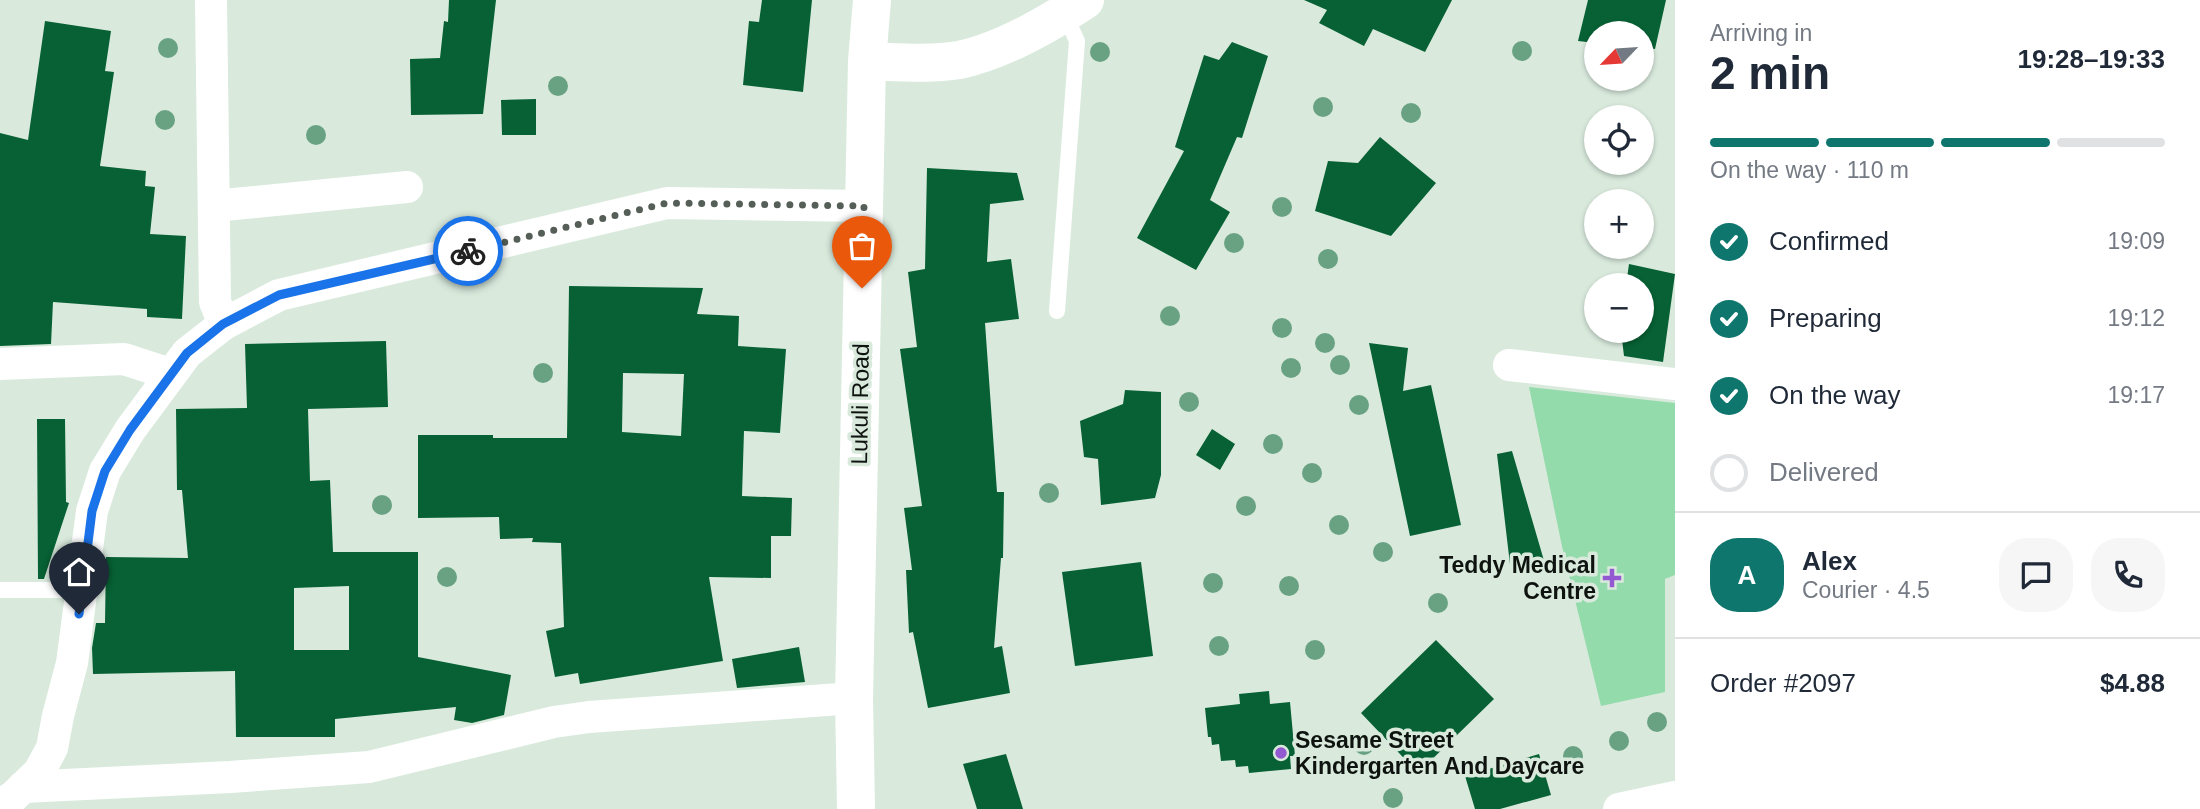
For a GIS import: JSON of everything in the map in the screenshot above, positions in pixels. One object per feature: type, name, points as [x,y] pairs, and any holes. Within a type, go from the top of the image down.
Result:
[{"type":"street","points":[[211,0],[215,302],[223,324]]},
{"type":"street","name":"Lukuli Road","points":[[856,809],[854,698],[866,61],[872,0]]},
{"type":"street","points":[[866,61],[959,60],[1032,32],[1075,7]]},
{"type":"street","points":[[214,206],[407,187]]},
{"type":"street","points":[[8,801],[39,772],[52,748],[72,663],[92,511],[105,471],[170,374],[187,353],[223,324],[279,295],[667,203],[864,206]]},
{"type":"street","points":[[0,364],[124,359],[170,374]]},
{"type":"street","points":[[1509,365],[1675,384]]},
{"type":"street","points":[[8,801],[230,777],[369,767],[554,722],[589,717],[854,698]]},
{"type":"street","points":[[1619,809],[1675,797]]},
{"type":"lane","points":[[1057,311],[1077,41],[1075,7]]},
{"type":"lane","points":[[0,590],[82,590]]},
{"type":"green space","points":[[1529,387],[1675,403],[1675,575],[1665,579],[1665,692],[1601,706],[1563,551]]},
{"type":"building","points":[[449,0],[496,0],[483,114],[411,115],[410,59],[440,58],[444,21],[448,22]]},
{"type":"building","points":[[762,0],[812,0],[803,92],[743,85],[749,21],[759,22]]},
{"type":"building","points":[[1304,0],[1452,0],[1425,52],[1373,29],[1364,46],[1319,23],[1327,10]]},
{"type":"building","points":[[1588,0],[1666,0],[1655,49],[1654,21],[1584,21],[1584,42],[1578,41]]},
{"type":"building","points":[[45,21],[111,31],[105,71],[114,72],[100,166],[146,171],[145,186],[155,187],[150,234],[186,236],[182,319],[147,317],[147,309],[53,302],[51,344],[0,346],[0,133],[28,140]]},
{"type":"building","points":[[1232,42],[1268,56],[1242,138],[1237,137],[1210,200],[1230,212],[1196,270],[1137,238],[1184,151],[1175,147],[1204,55],[1219,60]]},
{"type":"building","points":[[536,99],[536,135],[502,135],[501,100]]},
{"type":"building","points":[[1380,137],[1436,183],[1391,236],[1315,211],[1328,161],[1358,163]]},
{"type":"building","points":[[927,168],[1017,173],[1024,200],[990,204],[987,262],[1011,259],[1019,319],[985,323],[997,492],[1004,492],[1003,558],[994,648],[1002,646],[1010,693],[928,708],[913,632],[909,633],[906,570],[912,570],[904,508],[922,506],[900,349],[917,347],[908,272],[925,269]]},
{"type":"building","points":[[1629,264],[1675,274],[1663,362],[1624,356],[1622,343],[1654,343],[1654,273],[1628,273]]},
{"type":"building","points":[[569,286],[703,288],[697,314],[739,316],[738,346],[786,349],[780,433],[744,431],[742,496],[792,498],[791,536],[771,536],[771,578],[709,577],[723,661],[580,684],[578,673],[555,677],[546,631],[564,627],[561,543],[532,542],[533,538],[500,539],[499,517],[418,518],[418,435],[567,438]],"holes":[[[623,373],[684,374],[681,436],[622,432]]]},
{"type":"building","points":[[386,341],[388,407],[308,409],[310,481],[330,480],[333,552],[418,552],[418,657],[511,675],[504,715],[472,723],[454,720],[456,707],[335,719],[335,737],[236,737],[235,671],[93,674],[92,648],[96,623],[105,623],[106,557],[188,558],[182,490],[177,490],[176,409],[247,408],[245,344]],"holes":[[[349,586],[349,650],[294,650],[294,588]]]},
{"type":"building","points":[[1369,343],[1408,348],[1403,391],[1431,385],[1461,525],[1410,536]]},
{"type":"building","points":[[1125,390],[1161,392],[1161,475],[1155,498],[1101,505],[1098,459],[1084,457],[1080,421],[1123,404]]},
{"type":"building","points":[[37,419],[65,419],[66,502],[69,503],[44,579],[38,579]]},
{"type":"building","points":[[1212,429],[1235,444],[1220,470],[1196,455]]},
{"type":"building","points":[[1512,451],[1545,564],[1511,573],[1497,454]]},
{"type":"building","points":[[1141,562],[1153,656],[1075,666],[1062,572]]},
{"type":"building","points":[[1436,640],[1494,699],[1418,773],[1361,713]]},
{"type":"building","points":[[799,647],[805,682],[737,688],[732,659]]},
{"type":"building","points":[[1269,691],[1270,704],[1290,702],[1295,756],[1290,756],[1291,769],[1249,773],[1248,766],[1236,767],[1235,760],[1221,761],[1219,744],[1212,745],[1211,737],[1208,737],[1205,708],[1240,704],[1239,694]]},
{"type":"building","points":[[1006,754],[1023,809],[977,809],[963,764]]},
{"type":"building","points":[[1539,754],[1551,795],[1500,809],[1475,809],[1465,776]]},
{"type":"way so far","points":[[468,251],[667,203],[864,206],[862,288]]},
{"type":"place","name":"Teddy Medical Centre","points":[[1612,578]]},
{"type":"place","name":"Sesame Street Kindergarten And Daycare","points":[[1281,753]]},
{"type":"route","points":[[79,614],[92,511],[105,471],[130,430],[187,353],[223,324],[279,295],[468,251]]}]
